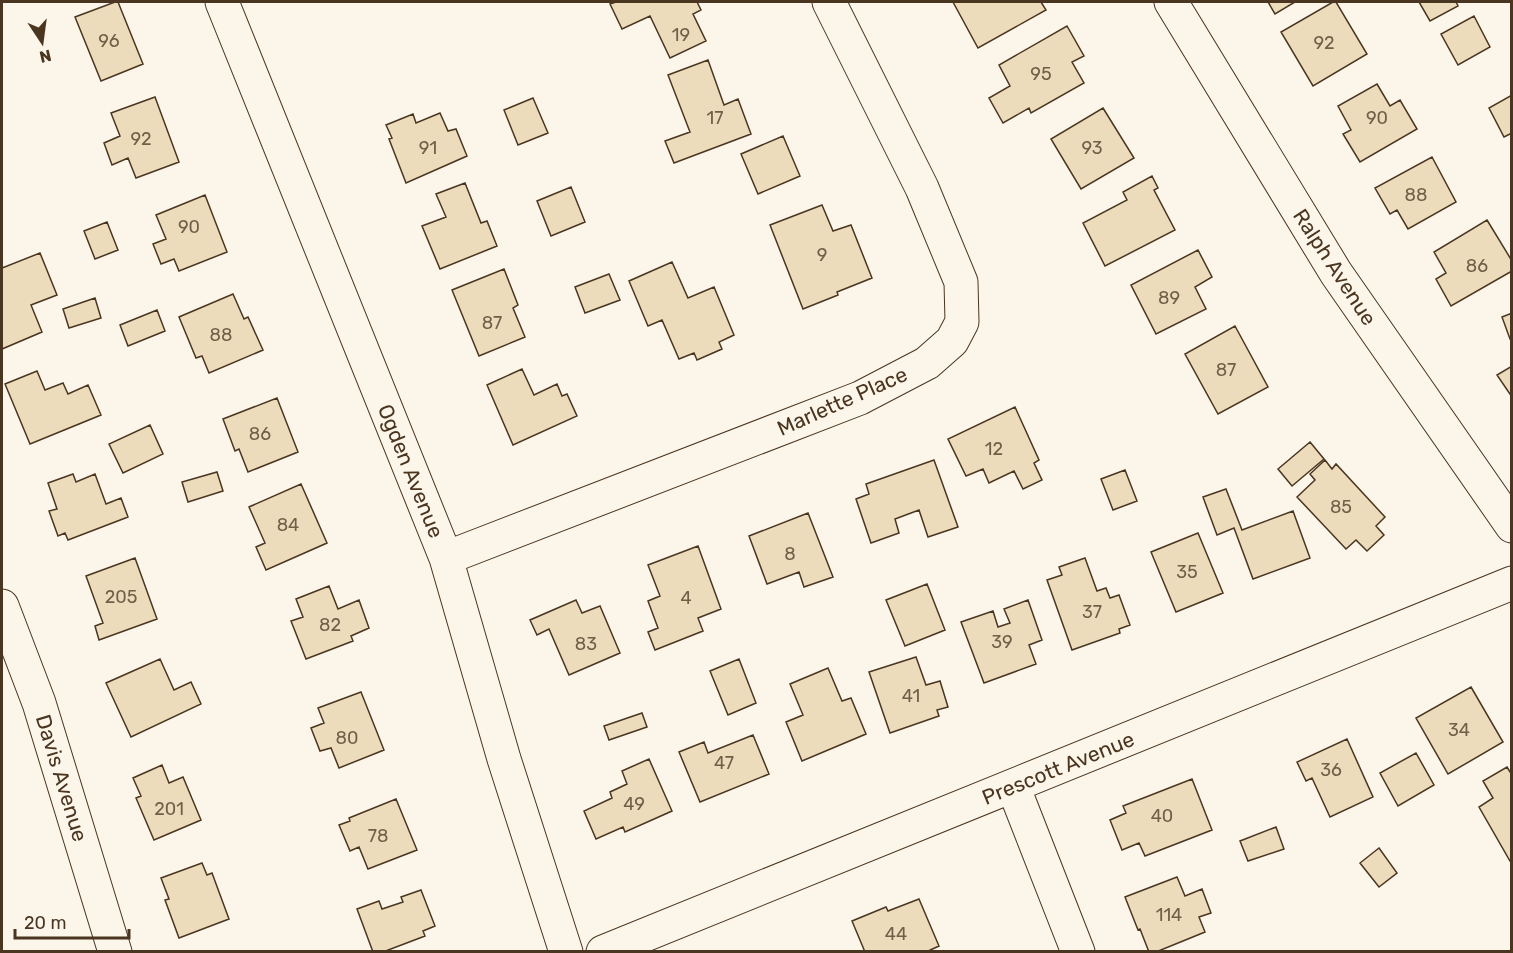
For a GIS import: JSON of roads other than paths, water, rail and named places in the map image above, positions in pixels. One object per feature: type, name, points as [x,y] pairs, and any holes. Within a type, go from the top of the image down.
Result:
[{"type":"street","name":"Ogden Avenue","points":[[222,2],[446,558],[504,759],[566,951]]},
{"type":"street","name":"Marlette Place","points":[[446,558],[860,398],[927,363],[952,341],[962,322],[961,282],[922,188],[829,2]]},
{"type":"street","name":"Ralph Avenue","points":[[1171,2],[1336,273],[1512,526]]},
{"type":"street","name":"Prescott Avenue","points":[[603,951],[1512,583]]},
{"type":"street","name":"Davis Avenue","points":[[2,606],[39,703],[115,951]]},
{"type":"street","points":[[1013,786],[1078,951]]}]
